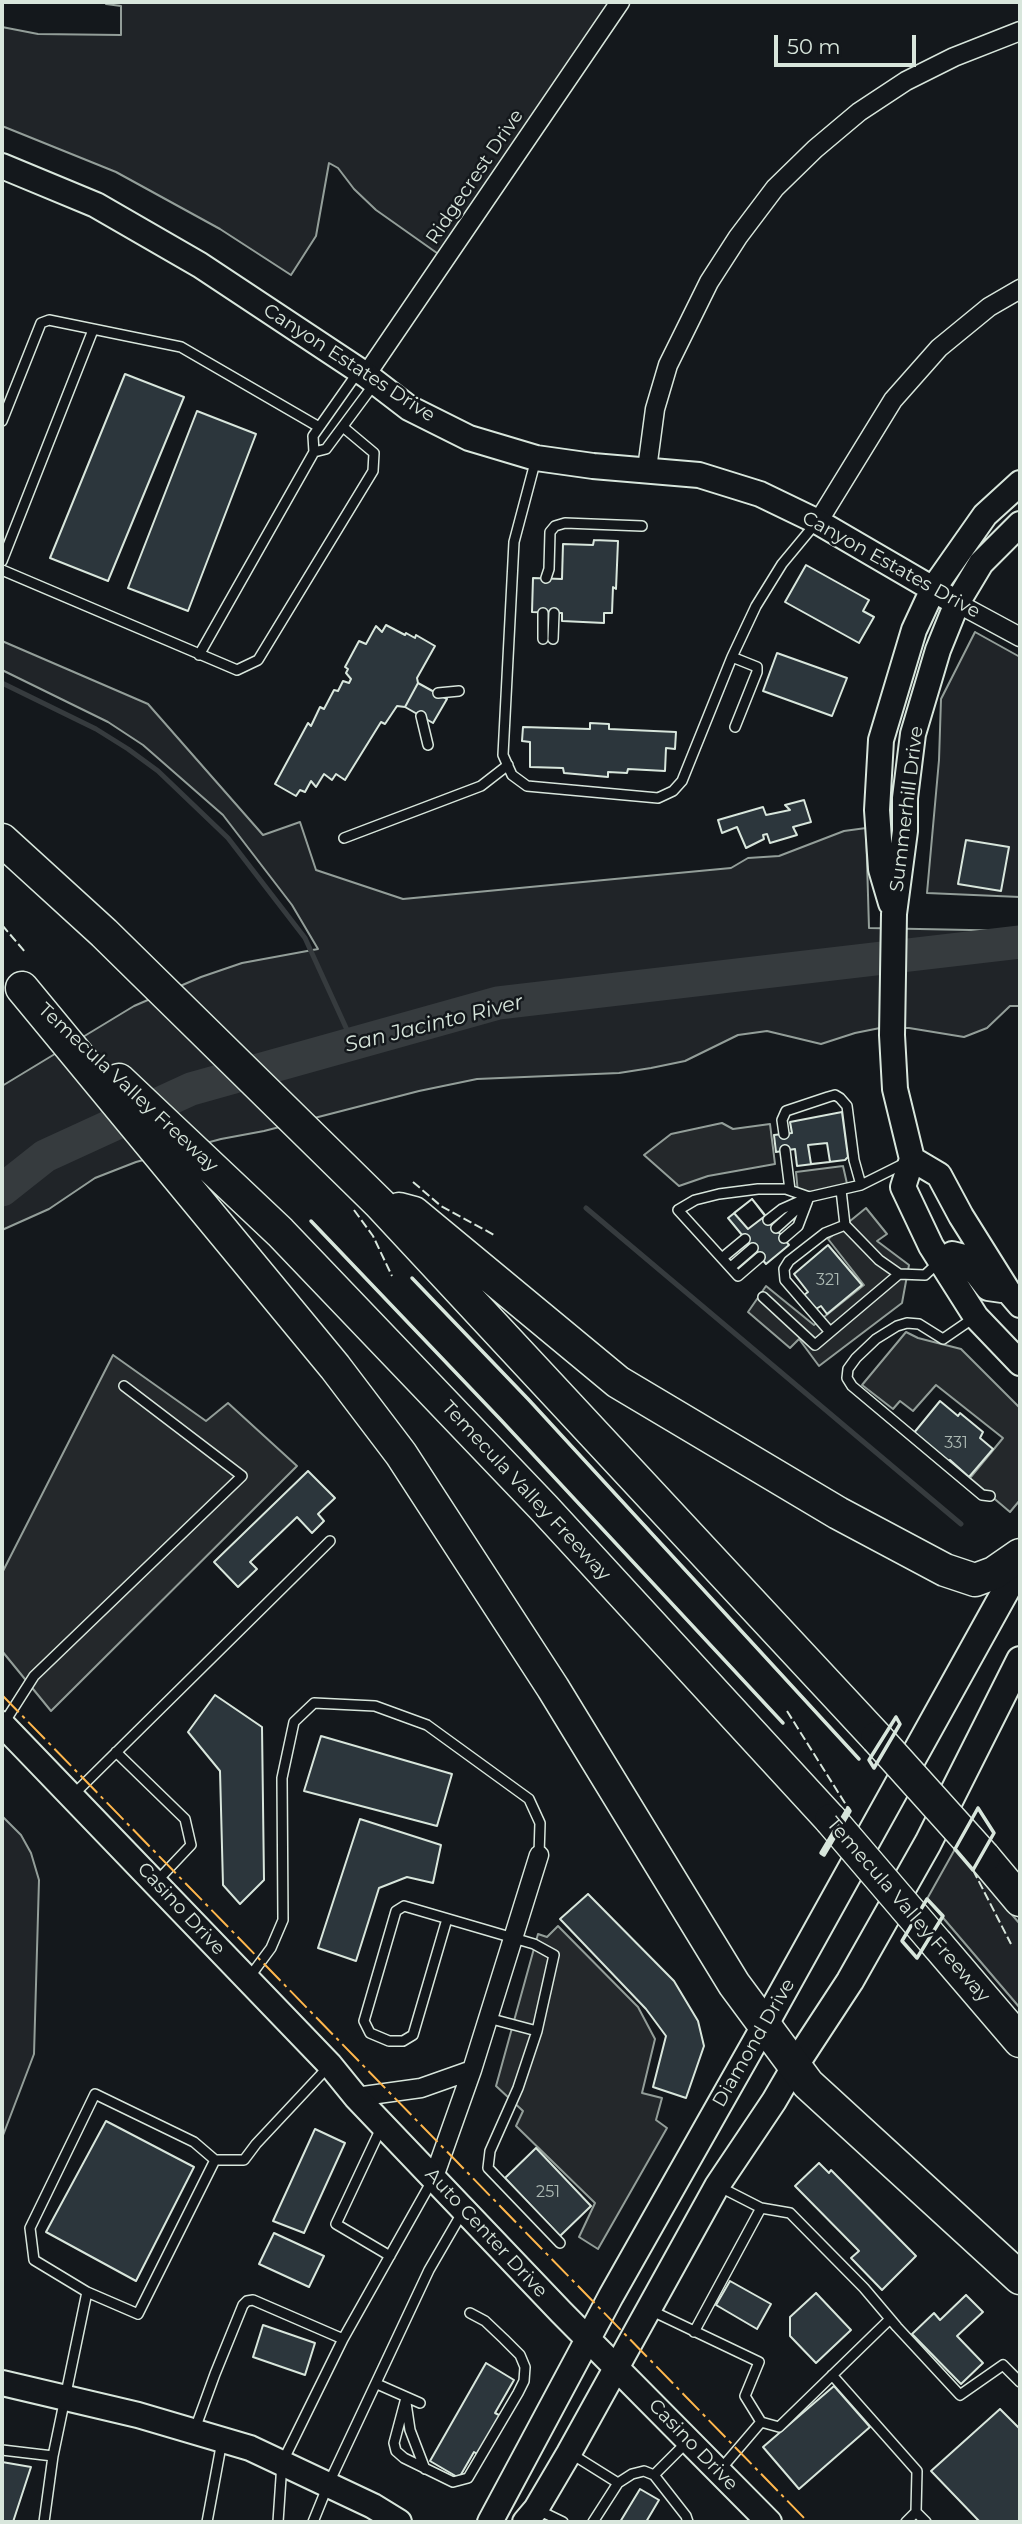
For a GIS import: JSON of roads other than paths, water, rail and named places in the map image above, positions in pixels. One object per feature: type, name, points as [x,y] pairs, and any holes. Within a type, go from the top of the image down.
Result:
[{"type":"highway","points":[[2,840],[104,933],[380,1205],[877,1738],[920,1788],[1002,1858],[1020,1900]]},
{"type":"highway","points":[[12,979],[335,1367],[408,1464],[553,1688],[734,1984],[808,2084],[1020,2278]]},
{"type":"highway","name":"Temecula Valley Freeway","points":[[12,979],[280,1232],[553,1518],[831,1821],[1020,2041]]},
{"type":"highway","points":[[380,1205],[414,1213],[618,1382],[838,1513],[945,1570],[975,1580],[994,1573],[1020,1555]]},
{"type":"main road","name":"Canyon Estates Drive","points":[[2,166],[96,205],[200,265],[367,376],[410,408],[469,438],[536,458],[699,475],[760,494],[818,522],[957,603]]},
{"type":"main road","name":"Summerhill Drive","points":[[894,914],[881,869],[877,810],[881,740],[914,630],[933,589],[985,515],[1020,483]]},
{"type":"main road","name":"Summerhill Drive","points":[[1020,524],[981,563],[957,603],[938,650],[913,734],[905,798],[905,831],[894,914],[892,1035],[895,1089],[912,1159],[903,1187],[940,1261],[976,1317],[1020,1363]]},
{"type":"main road","points":[[912,1159],[939,1175],[961,1216],[1014,1294]]},
{"type":"main road","points":[[940,1261],[952,1254],[964,1257],[988,1288],[1014,1294]]},
{"type":"main road","name":"Diamond Drive","points":[[490,2522],[589,2338],[1020,1564]]},
{"type":"main road","points":[[530,2515],[569,2453],[717,2186],[850,1981],[929,1843],[1020,1660]]},
{"type":"main road","name":"Casino Drive","points":[[2,1724],[330,2065],[356,2097]]},
{"type":"main road","name":"Auto Center Drive","points":[[356,2097],[617,2367]]},
{"type":"main road","name":"Casino Drive","points":[[617,2367],[769,2522]]},
{"type":"main road","points":[[2,2383],[67,2397],[250,2448],[373,2506],[399,2522]]},
{"type":"street","name":"Ridgecrest Drive","points":[[367,376],[620,2]]},
{"type":"street","points":[[648,469],[655,408],[668,365],[709,282],[775,188],[859,111],[906,81],[954,57],[1020,31]]},
{"type":"street","points":[[818,522],[893,400],[939,348],[989,307],[1020,289]]},
{"type":"street","name":"Canyon Estates Drive","points":[[957,603],[1020,637]]},
{"type":"street","points":[[434,2177],[472,2070],[539,1854]]},
{"type":"street","points":[[356,2097],[421,2088],[472,2070]]},
{"type":"lane","points":[[2,421],[41,323],[49,320],[181,347],[319,427]]},
{"type":"lane","points":[[2,561],[93,330]]},
{"type":"lane","points":[[314,452],[326,449],[343,427],[367,376]]},
{"type":"lane","points":[[199,655],[314,452],[313,436],[367,376]]},
{"type":"lane","points":[[2,570],[237,670],[258,660],[373,471],[374,453],[343,427]]},
{"type":"lane","points":[[536,458],[514,541],[503,755],[512,775],[527,786],[658,798],[673,791],[682,781],[732,657],[756,607],[782,564],[818,522]]},
{"type":"lane","points":[[549,575],[550,532],[555,526],[565,523],[642,526]]},
{"type":"lane","points":[[542,639],[549,613],[553,639]]},
{"type":"lane","points":[[732,657],[757,667],[735,727]]},
{"type":"lane","points":[[438,694],[459,691]]},
{"type":"lane","points":[[421,716],[428,745]]},
{"type":"lane","points":[[344,838],[481,786],[508,765]]},
{"type":"lane","points":[[783,1134],[782,1120],[786,1111],[828,1097],[840,1098],[847,1106],[854,1160],[861,1185]]},
{"type":"lane","points":[[785,1150],[790,1190]]},
{"type":"lane","points":[[768,1220],[782,1209],[809,1197],[861,1185],[912,1159]]},
{"type":"lane","points":[[760,1257],[738,1276],[678,1210],[695,1200],[719,1194],[769,1188],[790,1190],[809,1197]]},
{"type":"lane","points":[[841,1190],[845,1225],[879,1260],[900,1274],[925,1275],[940,1261]]},
{"type":"lane","points":[[776,1228],[809,1197]]},
{"type":"lane","points":[[783,1238],[798,1226],[809,1197]]},
{"type":"lane","points":[[830,1332],[785,1280],[784,1269],[789,1261],[825,1233],[845,1225]]},
{"type":"lane","points":[[722,1258],[745,1239]]},
{"type":"lane","points":[[730,1267],[753,1248]]},
{"type":"lane","points":[[763,1297],[815,1345],[900,1274]]},
{"type":"lane","points":[[976,1317],[943,1339],[919,1324],[897,1326],[876,1339],[856,1358],[848,1369],[847,1378],[852,1386],[982,1495],[990,1496]]},
{"type":"lane","points":[[2,1724],[34,1676],[242,1476],[124,1386]]},
{"type":"lane","points":[[73,1795],[330,1541]]},
{"type":"lane","points":[[248,1980],[271,1948],[283,1920],[282,1778],[294,1722],[313,1703],[375,1706],[427,1725],[529,1799],[540,1823],[539,1854]]},
{"type":"lane","points":[[116,1752],[185,1819],[191,1845],[155,1882]]},
{"type":"lane","points":[[447,1919],[413,2035],[403,2042],[389,2040],[370,2033],[364,2021],[396,1911],[404,1906],[447,1919],[512,1940],[534,1944],[554,1955],[537,2031],[517,2088],[490,2151],[488,2168],[560,2243]]},
{"type":"lane","points":[[488,2018],[537,2031]]},
{"type":"lane","points":[[215,2160],[138,2314],[87,2292],[34,2260],[30,2228],[95,2094],[194,2142],[215,2160],[244,2160],[330,2065]]},
{"type":"lane","points":[[383,2125],[336,2224],[390,2256]]},
{"type":"lane","points":[[278,2522],[282,2463],[342,2339],[434,2177]]},
{"type":"lane","points":[[717,2186],[761,2208],[790,2213],[864,2288],[960,2395],[1003,2365],[1020,2382]]},
{"type":"lane","points":[[694,2332],[761,2208]]},
{"type":"lane","points":[[313,2522],[429,2270],[465,2209]]},
{"type":"lane","points":[[44,2522],[53,2456],[87,2292]]},
{"type":"lane","points":[[194,2431],[243,2305],[247,2301],[253,2300],[342,2339]]},
{"type":"lane","points":[[649,2310],[759,2362],[745,2396],[761,2422],[779,2427],[890,2319]]},
{"type":"lane","points":[[405,2398],[394,2443],[396,2451],[404,2458],[453,2483],[468,2478],[524,2381],[525,2367],[520,2355],[485,2321],[470,2313]]},
{"type":"lane","points":[[832,2375],[917,2470],[916,2512],[906,2522]]},
{"type":"lane","points":[[377,2384],[420,2403]]},
{"type":"lane","points":[[405,2398],[410,2430],[425,2469]]},
{"type":"lane","points":[[719,2471],[761,2422]]},
{"type":"lane","points":[[207,2522],[222,2439]]},
{"type":"lane","points":[[654,2475],[689,2440]]},
{"type":"lane","points":[[2,2450],[53,2456]]},
{"type":"lane","points":[[569,2453],[618,2483]]},
{"type":"lane","points":[[593,2522],[618,2483],[632,2474],[644,2472],[654,2475],[688,2522]]},
{"type":"lane","points":[[916,2512],[926,2522]]},
{"type":"lane","points":[[530,2515],[563,2522]]},
{"type":"waterway","points":[[2,683],[96,729],[128,749],[158,771],[228,838],[305,938],[353,1043]]},
{"type":"waterway","name":"San Jacinto River","points":[[2,1190],[45,1156],[191,1089],[498,1003],[1020,942]]},
{"type":"waterway","points":[[586,1208],[961,1524]]}]
